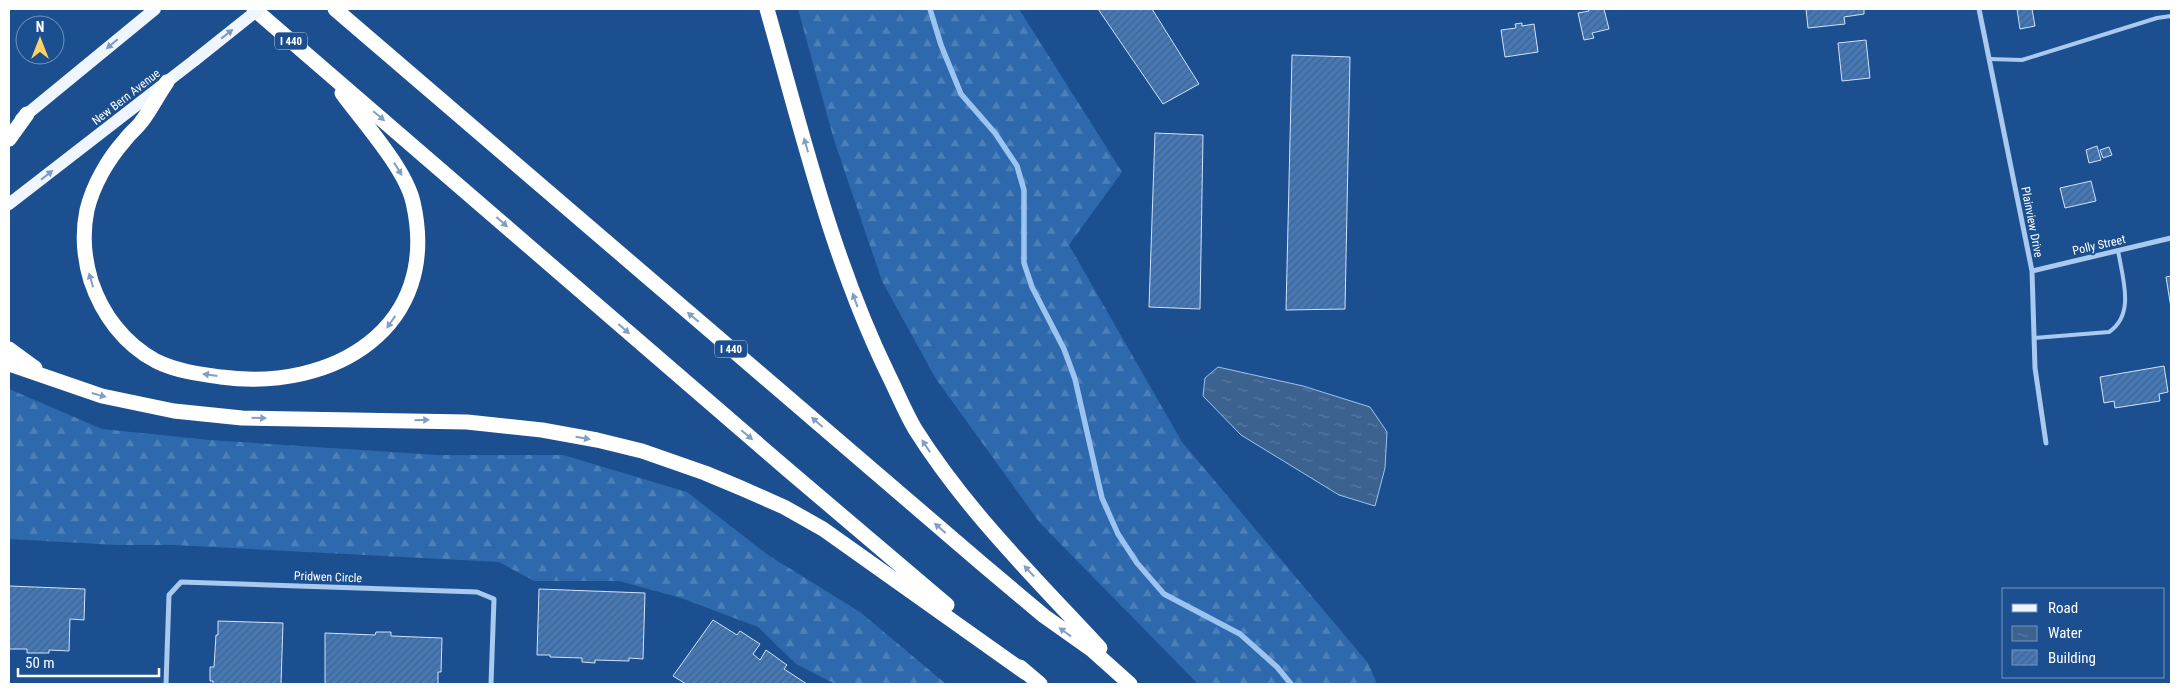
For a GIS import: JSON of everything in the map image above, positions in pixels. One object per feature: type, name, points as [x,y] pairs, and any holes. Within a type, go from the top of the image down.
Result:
[{"type":"highway","name":"I 440","points":[[254,9],[788,470],[1040,684]]},
{"type":"highway","name":"I 440","points":[[335,9],[987,569],[1044,616],[1092,650],[1132,684]]},
{"type":"highway","points":[[766,9],[835,241],[862,320],[914,426],[941,468],[968,502],[1132,684]]},
{"type":"highway","points":[[167,82],[141,122],[124,141],[93,190],[84,232],[85,255],[90,277],[97,299],[107,316],[121,334],[148,355],[176,368],[196,373],[245,379],[271,377],[328,367],[363,348],[381,335],[392,322],[409,288],[417,264],[415,215],[404,180],[390,157],[328,74]]},
{"type":"highway","points":[[9,139],[27,114]]},
{"type":"highway","points":[[9,349],[52,380]]},
{"type":"highway","points":[[9,364],[102,396],[199,414],[347,421],[432,420],[467,422],[542,430],[596,440],[642,452],[705,472],[784,507],[823,529],[1026,673]]},
{"type":"main road","name":"New Bern Avenue","points":[[9,204],[259,9]]},
{"type":"main road","points":[[9,128],[152,11]]},
{"type":"street","name":"Plainview Drive","points":[[1979,9],[2032,271],[2035,368],[2046,443]]},
{"type":"street","name":"Polly Street","points":[[2032,271],[2171,238]]},
{"type":"street","name":"Pridwen Circle","points":[[166,684],[169,595],[181,582],[477,592],[494,599],[491,684]]},
{"type":"lane","points":[[1989,59],[2022,60],[2157,18],[2171,16]]},
{"type":"lane","points":[[2034,338],[2108,332],[2118,326],[2123,316],[2126,302],[2118,250]]},
{"type":"green space","points":[[798,9],[1019,9],[1122,172],[1069,245],[1182,442],[1368,663],[1377,684],[1198,684],[1040,523],[936,379],[882,281],[834,140]]},
{"type":"green space","points":[[9,389],[102,429],[210,440],[438,455],[563,455],[687,492],[768,555],[860,612],[946,684],[835,684],[796,664],[758,627],[681,598],[619,581],[534,581],[499,562],[173,545],[117,545],[9,539]]},
{"type":"water","points":[[1218,367],[1303,386],[1370,407],[1387,432],[1385,468],[1375,506],[1339,495],[1241,435],[1203,396],[1205,378]]},
{"type":"building","points":[[1098,9],[1152,9],[1199,84],[1163,104]]},
{"type":"building","points":[[1588,9],[1604,9],[1609,29],[1592,33],[1594,38],[1584,40],[1578,13],[1589,11]]},
{"type":"building","points":[[1806,9],[1864,9],[1864,14],[1844,17],[1845,24],[1808,28]]},
{"type":"building","points":[[2017,9],[2032,9],[2035,26],[2020,29]]},
{"type":"building","points":[[1522,23],[1522,26],[1534,24],[1538,52],[1505,57],[1501,30],[1516,28],[1515,24]]},
{"type":"building","points":[[1866,40],[1870,78],[1842,81],[1838,43]]},
{"type":"building","points":[[1292,55],[1350,57],[1345,309],[1286,310]]},
{"type":"building","points":[[1155,133],[1203,135],[1200,309],[1149,307]]},
{"type":"building","points":[[2097,146],[2101,160],[2089,163],[2086,150]]},
{"type":"building","points":[[2109,147],[2112,155],[2103,158],[2100,150]]},
{"type":"building","points":[[2091,181],[2096,201],[2065,208],[2060,188]]},
{"type":"building","points":[[2171,276],[2171,308],[2166,277]]},
{"type":"building","points":[[2164,366],[2168,392],[2159,394],[2160,401],[2115,408],[2114,401],[2104,403],[2100,377]]},
{"type":"building","points":[[9,586],[85,589],[84,620],[70,619],[69,651],[49,650],[49,653],[27,653],[27,649],[9,649]]},
{"type":"building","points":[[539,589],[645,593],[643,659],[629,658],[629,661],[595,660],[595,663],[582,662],[582,658],[537,655]]},
{"type":"building","points":[[713,620],[737,635],[740,631],[760,644],[753,654],[760,660],[766,650],[787,665],[784,669],[807,684],[686,684],[673,676]]},
{"type":"building","points":[[218,621],[283,623],[281,684],[213,684],[213,681],[210,681],[210,667],[214,667]]},
{"type":"building","points":[[376,632],[391,632],[391,636],[442,638],[441,672],[438,672],[438,684],[325,684],[325,633],[375,635]]},
{"type":"waterway","points":[[930,9],[941,45],[961,94],[995,133],[1017,166],[1024,190],[1024,263],[1032,287],[1064,349],[1075,379],[1102,498],[1118,534],[1137,563],[1164,594],[1240,634],[1277,667],[1291,684]]}]
